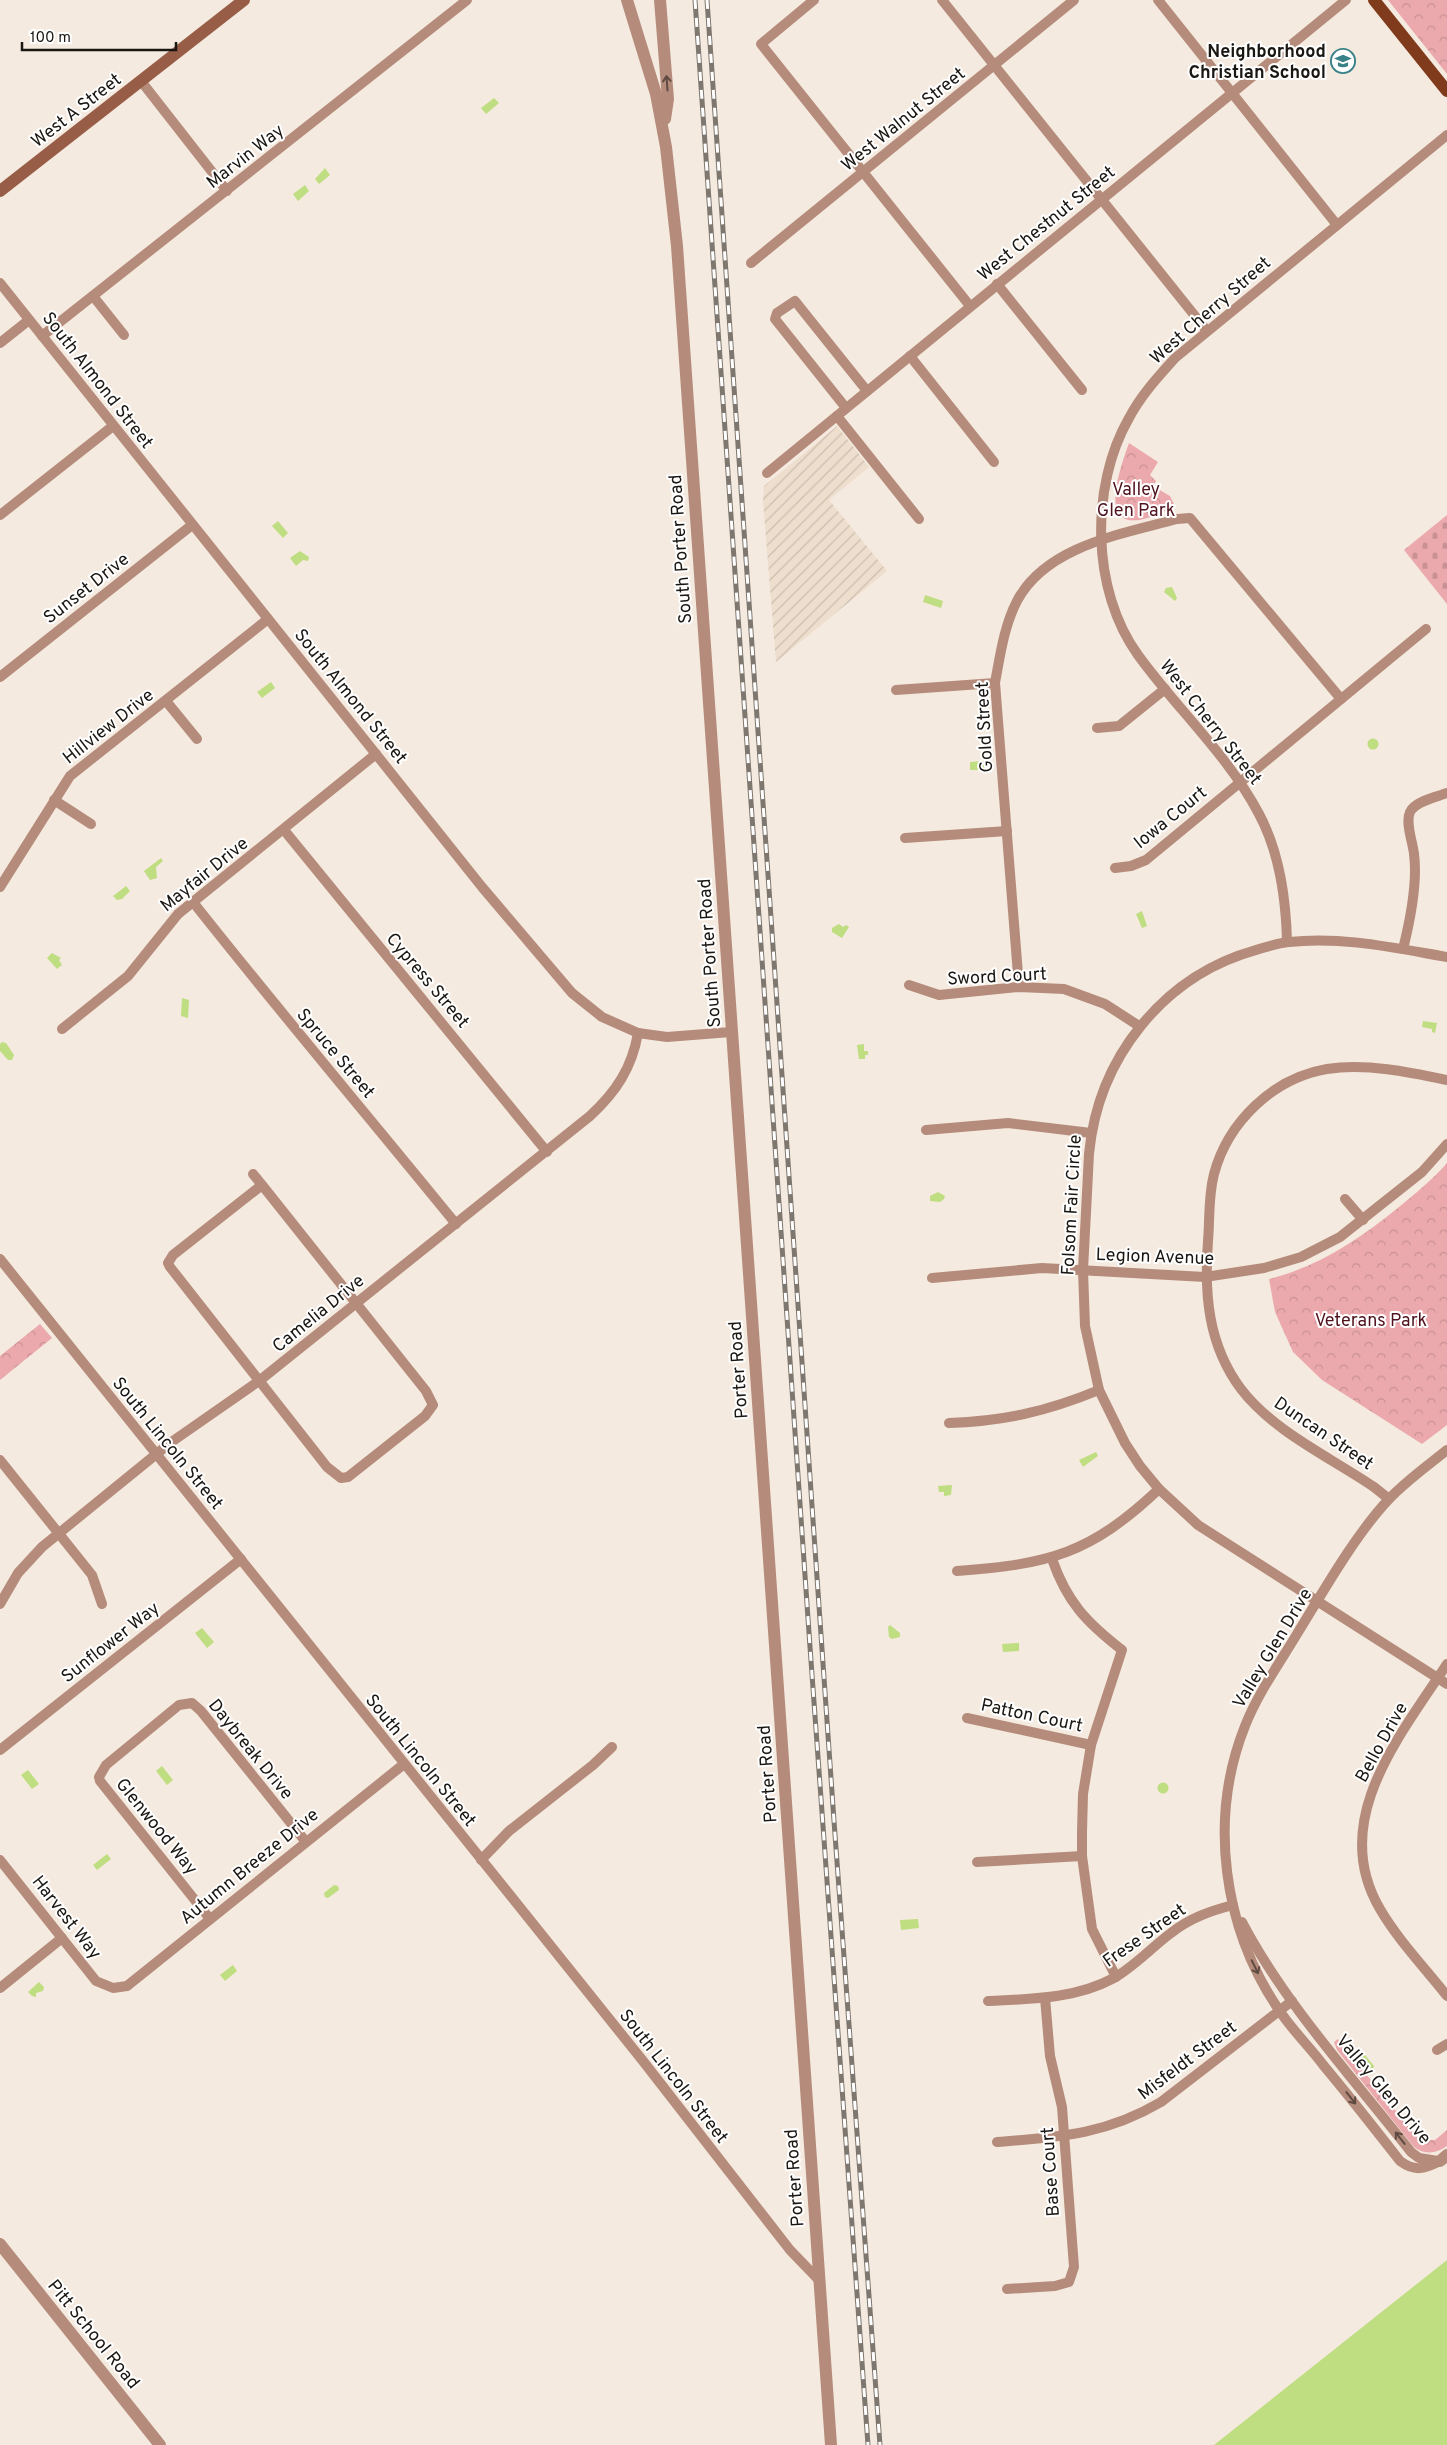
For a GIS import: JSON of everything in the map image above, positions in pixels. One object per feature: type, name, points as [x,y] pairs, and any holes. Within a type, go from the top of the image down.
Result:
[{"type":"main road","name":"West A Street","points":[[0,191],[244,0]]},
{"type":"main road","points":[[1374,0],[1447,91]]},
{"type":"street","name":"Marvin Way","points":[[42,336],[467,0]]},
{"type":"street","name":"South Porter Road","points":[[626,0],[656,94],[664,131],[677,246],[737,1101]]},
{"type":"street","points":[[660,0],[668,99],[664,131]]},
{"type":"street","points":[[814,0],[761,44],[970,306]]},
{"type":"street","points":[[942,0],[1207,330]]},
{"type":"street","name":"West Walnut Street","points":[[751,263],[1074,0]]},
{"type":"street","points":[[1158,0],[1337,225]]},
{"type":"street","name":"West Chestnut Street","points":[[767,473],[1346,0]]},
{"type":"street","points":[[141,81],[227,191]]},
{"type":"street","name":"West Cherry Street","points":[[1287,942],[1282,888],[1273,848],[1260,815],[1241,783],[1137,653],[1120,622],[1110,591],[1101,540],[1102,505],[1107,476],[1116,444],[1128,418],[1152,383],[1175,358],[1447,135]]},
{"type":"street","name":"South Almond Street","points":[[0,283],[482,887],[572,993],[602,1017],[638,1033],[685,1037],[731,1032]]},
{"type":"street","points":[[997,284],[1082,390]]},
{"type":"street","points":[[93,296],[124,335]]},
{"type":"street","points":[[846,408],[775,319],[777,313],[795,302],[867,391]]},
{"type":"street","points":[[0,343],[29,320]]},
{"type":"street","points":[[910,356],[994,462]]},
{"type":"street","points":[[837,416],[919,519]]},
{"type":"street","points":[[0,515],[113,426]]},
{"type":"street","name":"Gold Street","points":[[1019,987],[995,683],[1004,636],[1018,600],[1041,572],[1070,552],[1101,540],[1177,519],[1190,518],[1341,699]]},
{"type":"street","name":"Sunset Drive","points":[[0,678],[192,525]]},
{"type":"street","name":"Hillview Drive","points":[[0,887],[70,776],[268,619]]},
{"type":"street","name":"Iowa Court","points":[[1115,868],[1131,866],[1146,860],[1426,629]]},
{"type":"street","points":[[896,690],[995,683]]},
{"type":"street","points":[[1097,728],[1118,726],[1165,689]]},
{"type":"street","points":[[166,701],[197,739]]},
{"type":"street","name":"Mayfair Drive","points":[[62,1029],[128,976],[166,927],[193,902],[376,754]]},
{"type":"street","points":[[1403,949],[1413,887],[1415,856],[1409,819],[1410,812],[1417,804],[1447,793]]},
{"type":"street","points":[[54,800],[91,824]]},
{"type":"street","name":"Cypress Street","points":[[284,830],[377,946],[465,1049],[547,1152]]},
{"type":"street","points":[[905,838],[1007,831]]},
{"type":"street","name":"Spruce Street","points":[[193,902],[305,1043],[353,1096],[456,1224]]},
{"type":"street","name":"Folsom Fair Circle","points":[[1443,1681],[1198,1525],[1159,1489],[1125,1443],[1099,1390],[1089,1353],[1085,1326],[1083,1270],[1091,1133],[1100,1097],[1119,1055],[1139,1026],[1164,1000],[1207,970],[1238,955],[1287,942],[1341,940],[1447,957]]},
{"type":"street","name":"Sword Court","points":[[909,985],[939,995],[1019,987],[1064,989],[1105,1004],[1139,1026]]},
{"type":"street","name":"Camelia Drive","points":[[0,1604],[18,1572],[29,1559],[58,1534],[156,1454],[259,1381],[590,1116],[614,1091],[631,1062],[638,1033]]},
{"type":"street","name":"Duncan Street","points":[[1389,1499],[1374,1487],[1271,1420],[1241,1389],[1220,1355],[1208,1313],[1205,1277],[1208,1204],[1214,1173],[1224,1146],[1240,1121],[1260,1102],[1288,1083],[1304,1075],[1327,1069],[1356,1067],[1385,1069],[1447,1080]]},
{"type":"street","name":"Porter Road","points":[[737,1101],[831,2445]]},
{"type":"street","points":[[926,1130],[1008,1123],[1091,1133]]},
{"type":"street","name":"Legion Avenue","points":[[932,1278],[1042,1268],[1205,1277],[1244,1272],[1286,1263],[1340,1237],[1422,1172],[1447,1144]]},
{"type":"street","points":[[253,1174],[262,1185],[426,1391],[433,1405],[424,1416],[355,1472],[341,1478],[327,1467],[172,1272],[168,1262],[181,1249],[262,1185]]},
{"type":"street","points":[[1345,1199],[1363,1220]]},
{"type":"street","name":"South Lincoln Street","points":[[0,1259],[643,2061],[790,2250],[818,2279]]},
{"type":"street","points":[[949,1423],[1009,1419],[1061,1405],[1099,1390]]},
{"type":"street","name":"Valley Glen Drive","points":[[1444,2158],[1419,2170],[1410,2168],[1400,2161],[1279,2010],[1244,1945],[1233,1906],[1228,1874],[1225,1818],[1228,1786],[1237,1748],[1257,1700],[1317,1602],[1371,1521],[1389,1499],[1447,1450]]},
{"type":"street","points":[[0,1460],[92,1575],[102,1604]]},
{"type":"street","points":[[957,1572],[999,1568],[1052,1559],[1109,1532],[1134,1513],[1159,1489]]},
{"type":"street","name":"Sunflower Way","points":[[0,1750],[241,1559]]},
{"type":"street","points":[[1052,1559],[1060,1582],[1080,1613],[1093,1627],[1122,1650],[1091,1745],[1084,1794],[1082,1856],[1092,1929],[1116,1977]]},
{"type":"street","name":"Bello Drive","points":[[1447,1664],[1443,1681],[1379,1772],[1365,1809],[1361,1845],[1367,1879],[1380,1909],[1447,1996]]},
{"type":"street","name":"Daybreak Drive","points":[[99,1776],[106,1765],[179,1706],[188,1702],[196,1705],[306,1842]]},
{"type":"street","name":"Patton Court","points":[[967,1718],[1091,1745]]},
{"type":"street","points":[[482,1860],[509,1831],[593,1766],[612,1747]]},
{"type":"street","name":"Autumn Breeze Drive","points":[[113,1988],[127,1986],[404,1764]]},
{"type":"street","name":"Glenwood Way","points":[[99,1776],[104,1787],[210,1919]]},
{"type":"street","points":[[977,1862],[1082,1856]]},
{"type":"street","name":"Harvest Way","points":[[0,1860],[96,1981],[113,1988]]},
{"type":"street","name":"Valley Glen Drive","points":[[1233,1906],[1254,1945],[1292,2001],[1411,2152],[1419,2158],[1444,2158]]},
{"type":"street","name":"Frese Street","points":[[988,2001],[1063,1996],[1096,1987],[1116,1977],[1183,1925],[1211,1911],[1233,1906]]},
{"type":"street","points":[[0,1988],[62,1938]]},
{"type":"street","name":"Base Court","points":[[1007,2290],[1055,2286],[1070,2282],[1074,2267],[1062,2107],[1050,2056],[1045,1998]]},
{"type":"street","name":"Misfeldt Street","points":[[997,2142],[1064,2136],[1093,2131],[1142,2113],[1167,2098],[1292,2001]]},
{"type":"street","points":[[1437,2050],[1447,2044]]},
{"type":"street","name":"Pitt School Road","points":[[0,2244],[160,2445]]},
{"type":"shaded area","points":[[494,98],[499,103],[486,114],[481,108]]},
{"type":"shaded area","points":[[325,168],[330,175],[319,184],[315,179]]},
{"type":"shaded area","points":[[305,185],[309,191],[298,201],[293,194]]},
{"type":"shaded area","points":[[837,426],[869,467],[829,500],[887,571],[776,662],[763,501],[764,486]]},
{"type":"shaded area","points":[[278,521],[288,533],[283,538],[272,526]]},
{"type":"shaded area","points":[[300,551],[309,557],[308,561],[303,560],[296,566],[290,558]]},
{"type":"shaded area","points":[[1172,587],[1177,598],[1175,601],[1164,592],[1166,588]]},
{"type":"shaded area","points":[[925,595],[943,601],[941,608],[923,602]]},
{"type":"shaded area","points":[[271,682],[275,688],[262,698],[257,692]]},
{"type":"shaded area","points":[[1373,738],[1379,744],[1373,750],[1367,744]]},
{"type":"shaded area","points":[[984,761],[984,770],[970,770],[970,762]]},
{"type":"shaded area","points":[[161,858],[163,861],[156,867],[157,878],[150,880],[144,871]]},
{"type":"shaded area","points":[[126,886],[130,891],[122,899],[117,900],[113,896]]},
{"type":"shaded area","points":[[1142,911],[1147,926],[1142,928],[1136,914]]},
{"type":"shaded area","points":[[839,924],[843,927],[846,925],[849,927],[842,938],[832,932],[832,928]]},
{"type":"shaded area","points":[[52,953],[61,958],[59,960],[62,965],[57,969],[47,958]]},
{"type":"shaded area","points":[[182,998],[189,1000],[188,1018],[181,1016]]},
{"type":"shaded area","points":[[1423,1021],[1437,1023],[1435,1033],[1432,1032],[1432,1029],[1422,1027]]},
{"type":"shaded area","points":[[2,1042],[6,1043],[14,1055],[12,1060],[8,1060],[0,1051],[0,1044]]},
{"type":"shaded area","points":[[864,1044],[864,1051],[868,1051],[868,1055],[865,1055],[865,1059],[859,1059],[857,1045]]},
{"type":"shaded area","points":[[938,1192],[945,1196],[944,1199],[940,1202],[930,1201],[930,1196]]},
{"type":"shaded area","points":[[1096,1452],[1098,1456],[1083,1467],[1079,1460]]},
{"type":"shaded area","points":[[952,1485],[951,1495],[944,1496],[944,1492],[939,1492],[938,1486]]},
{"type":"shaded area","points":[[890,1625],[900,1633],[900,1637],[892,1639],[889,1637],[888,1627]]},
{"type":"shaded area","points":[[202,1628],[214,1642],[207,1648],[195,1633]]},
{"type":"shaded area","points":[[1019,1643],[1019,1651],[1003,1652],[1002,1644]]},
{"type":"shaded area","points":[[162,1766],[173,1780],[167,1785],[156,1771]]},
{"type":"shaded area","points":[[28,1770],[39,1784],[32,1789],[21,1775]]},
{"type":"shaded area","points":[[1163,1782],[1169,1788],[1163,1794],[1157,1788]]},
{"type":"shaded area","points":[[107,1854],[111,1859],[97,1870],[93,1865]]},
{"type":"shaded area","points":[[334,1885],[338,1886],[339,1890],[328,1898],[325,1897],[324,1893]]},
{"type":"shaded area","points":[[918,1919],[919,1928],[901,1930],[900,1920]]},
{"type":"shaded area","points":[[233,1965],[237,1971],[225,1981],[220,1975]]},
{"type":"shaded area","points":[[39,1982],[44,1987],[43,1991],[36,1993],[36,1997],[32,1996],[28,1992]]},
{"type":"shaded area","points":[[1361,2055],[1365,2055],[1374,2066],[1373,2070],[1369,2070],[1360,2059]]},
{"type":"shaded area","points":[[1447,2260],[1447,2445],[1214,2445]]},
{"type":"green space","points":[[1388,0],[1447,0],[1447,74]]},
{"type":"green space","name":"Valley Glen Park","points":[[1129,443],[1158,462],[1150,475],[1156,481],[1153,486],[1170,496],[1175,506],[1151,517],[1134,520],[1122,517],[1117,509],[1115,496],[1122,462]]},
{"type":"green space","points":[[1447,515],[1447,604],[1404,550]]},
{"type":"green space","name":"Veterans Park","points":[[1447,1163],[1447,1425],[1422,1444],[1322,1380],[1293,1352],[1275,1312],[1269,1279],[1305,1267],[1353,1241],[1405,1202]]},
{"type":"green space","points":[[40,1324],[52,1338],[0,1380],[0,1356]]},
{"type":"green space","points":[[1338,2039],[1419,2140],[1435,2140],[1447,2130],[1447,2146],[1439,2151],[1430,2153],[1414,2147],[1337,2050],[1334,2042]]},
{"type":"railway","points":[[695,0],[810,1647],[868,2445]]},
{"type":"railway","points":[[707,0],[834,1821],[880,2445]]},
{"type":"place","name":"Neighborhood Christian School","points":[[1343,61]]}]
